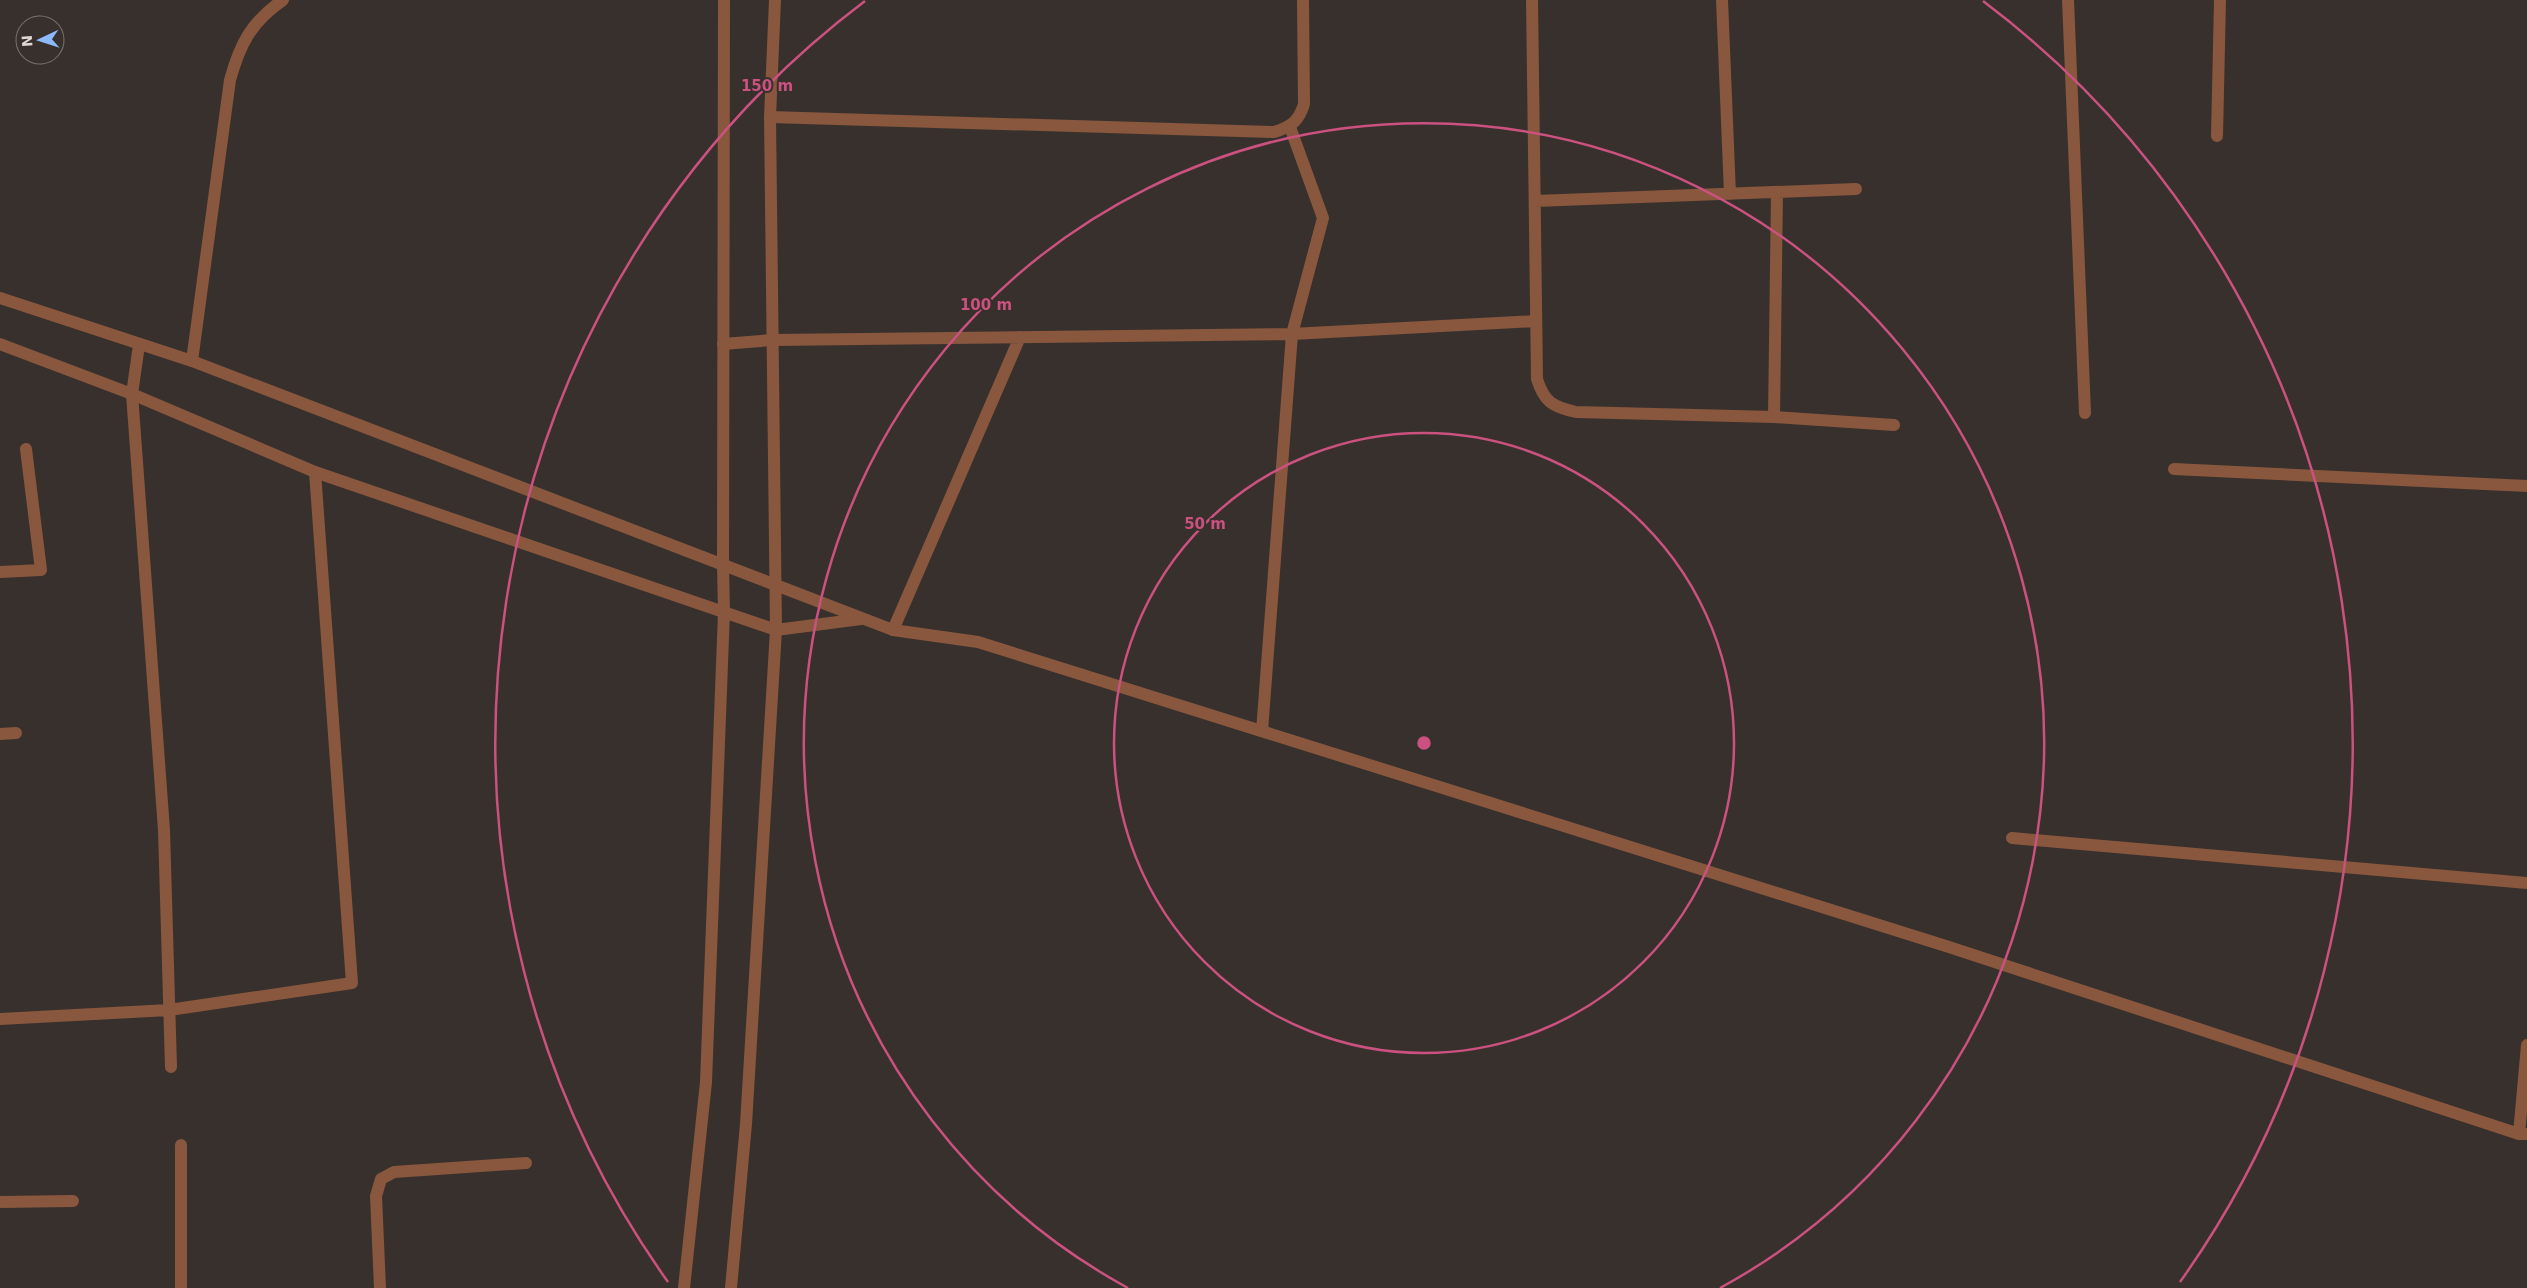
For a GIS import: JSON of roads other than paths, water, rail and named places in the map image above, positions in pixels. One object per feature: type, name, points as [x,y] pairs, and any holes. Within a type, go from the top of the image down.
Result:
[{"type":"street","points":[[261,0],[262,14]]},
{"type":"street","points":[[192,362],[230,80],[236,56],[262,14],[283,0]]},
{"type":"street","points":[[684,1288],[706,1082],[724,612],[722,565],[724,0]]},
{"type":"street","points":[[731,1288],[746,1124],[776,630],[770,117],[775,0]]},
{"type":"street","points":[[770,117],[1274,132],[1290,127],[1300,118],[1304,104],[1303,0]]},
{"type":"street","points":[[1532,0],[1537,379],[1541,394],[1550,404],[1576,412],[1774,416],[1894,425]]},
{"type":"street","points":[[1722,0],[1730,194]]},
{"type":"street","points":[[2068,0],[2085,413]]},
{"type":"street","points":[[2217,136],[2220,0]]},
{"type":"street","points":[[1262,731],[1292,334],[1323,218],[1290,127]]},
{"type":"street","points":[[1535,201],[1856,189]]},
{"type":"street","points":[[1774,416],[1777,192]]},
{"type":"street","points":[[0,298],[192,362],[893,630],[978,642],[1949,948],[2523,1134],[2527,1045]]},
{"type":"street","points":[[723,344],[772,340],[1292,334],[1536,321]]},
{"type":"street","points":[[893,630],[1020,337]]},
{"type":"street","points":[[0,344],[132,394],[315,472],[776,630],[863,619]]},
{"type":"street","points":[[139,345],[132,394],[164,830],[171,1067]]},
{"type":"street","points":[[0,572],[41,570],[26,449]]},
{"type":"street","points":[[2174,469],[2527,486]]},
{"type":"street","points":[[0,1020],[169,1010],[352,983],[315,472]]},
{"type":"street","points":[[0,734],[16,733]]},
{"type":"street","points":[[2012,838],[2527,883]]},
{"type":"street","points":[[181,1145],[181,1288]]},
{"type":"street","points":[[380,1288],[376,1196],[381,1179],[394,1172],[526,1163]]},
{"type":"street","points":[[0,1202],[73,1201]]}]
